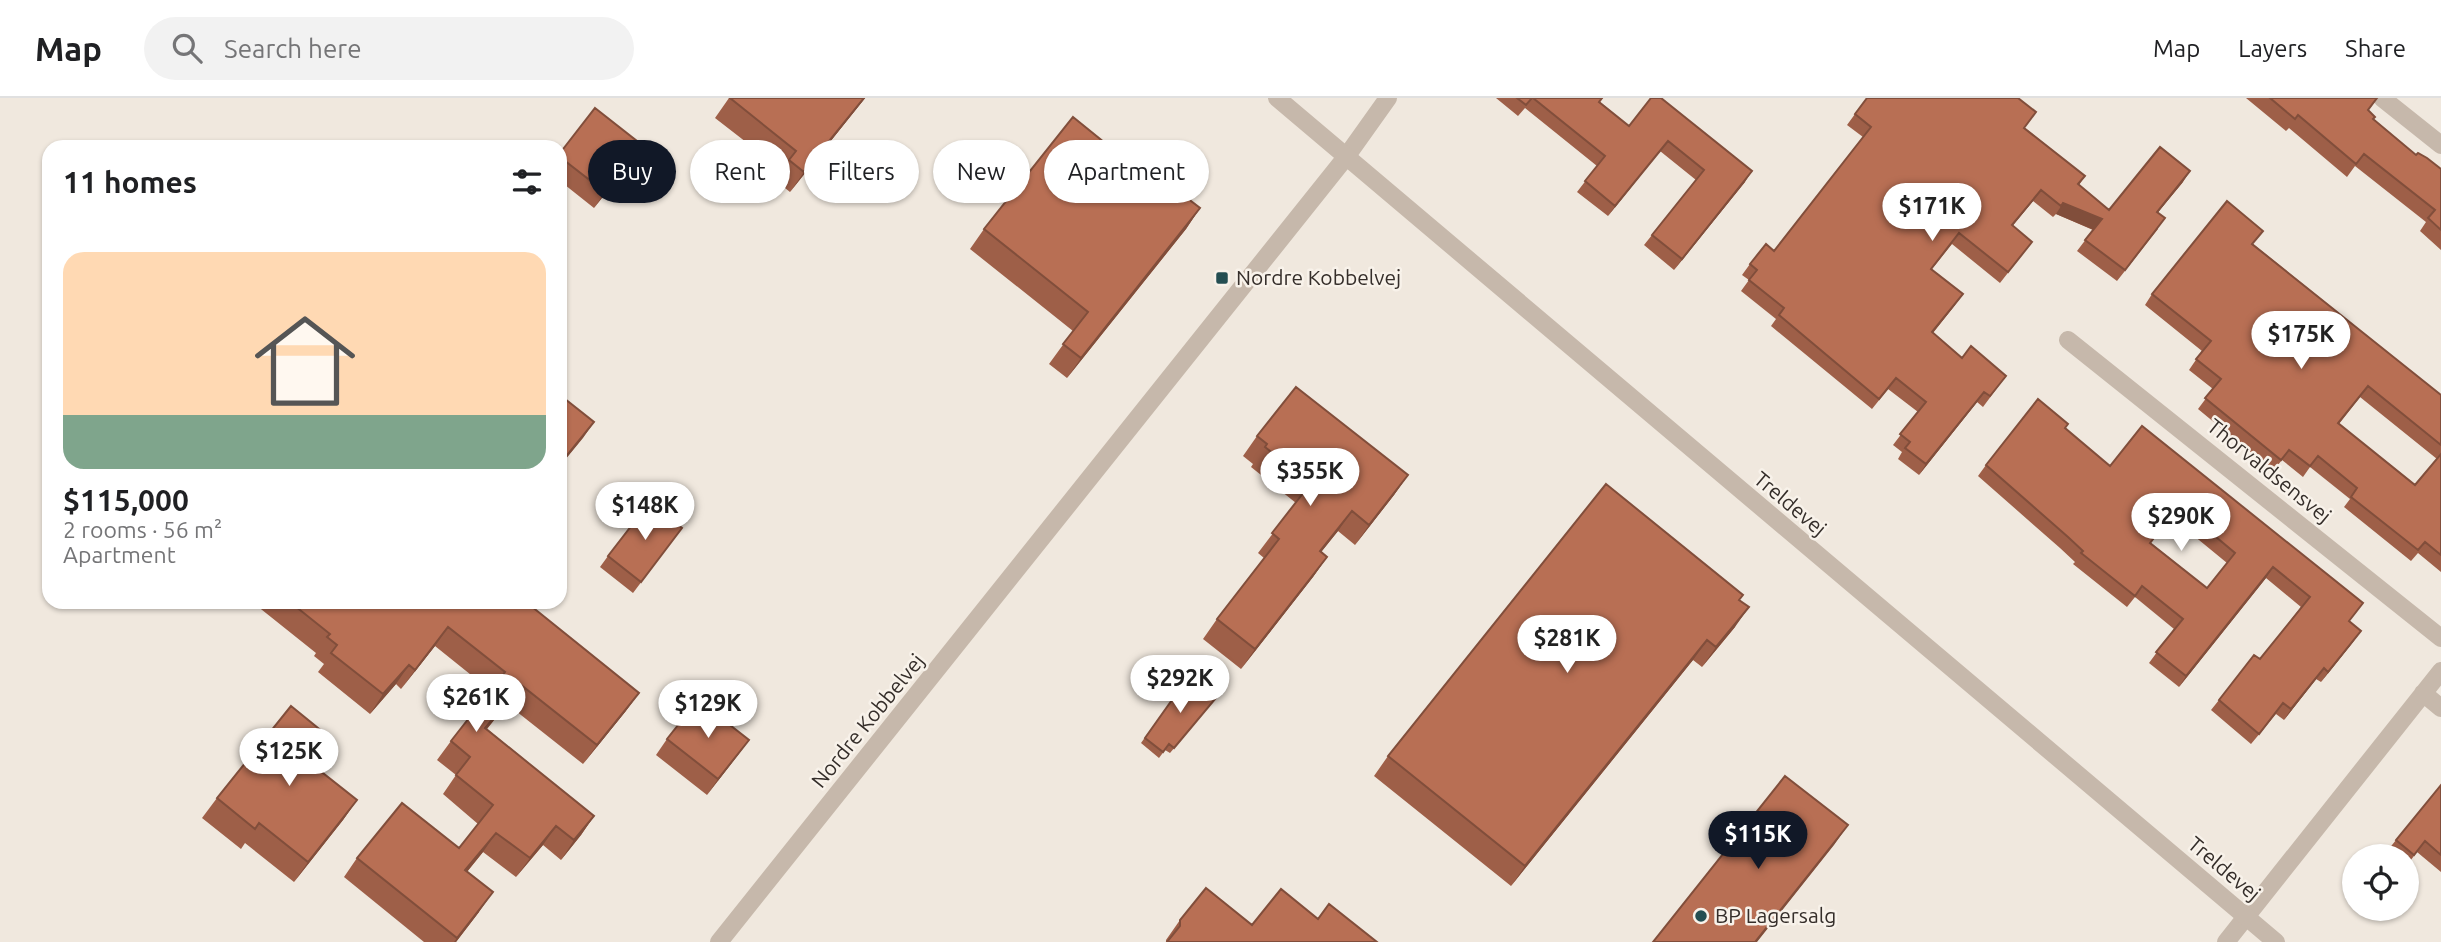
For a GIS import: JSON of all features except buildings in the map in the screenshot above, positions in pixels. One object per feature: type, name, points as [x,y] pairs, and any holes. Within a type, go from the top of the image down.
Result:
[{"type":"street","name":"Treldevej","points":[[1277,98],[2276,942]]},
{"type":"street","name":"Nordre Kobbelvej","points":[[719,942],[1346,157],[1388,98]]},
{"type":"street","points":[[2382,98],[2441,145]]},
{"type":"street","name":"Thorvaldsensvej","points":[[2068,340],[2441,638]]},
{"type":"street","points":[[2226,942],[2441,671]]},
{"type":"street","points":[[2423,693],[2441,708]]},
{"type":"place","name":"Nordre Kobbelvej","points":[[1222,278]]},
{"type":"place","name":"BP Lagersalg","points":[[1701,916]]}]
